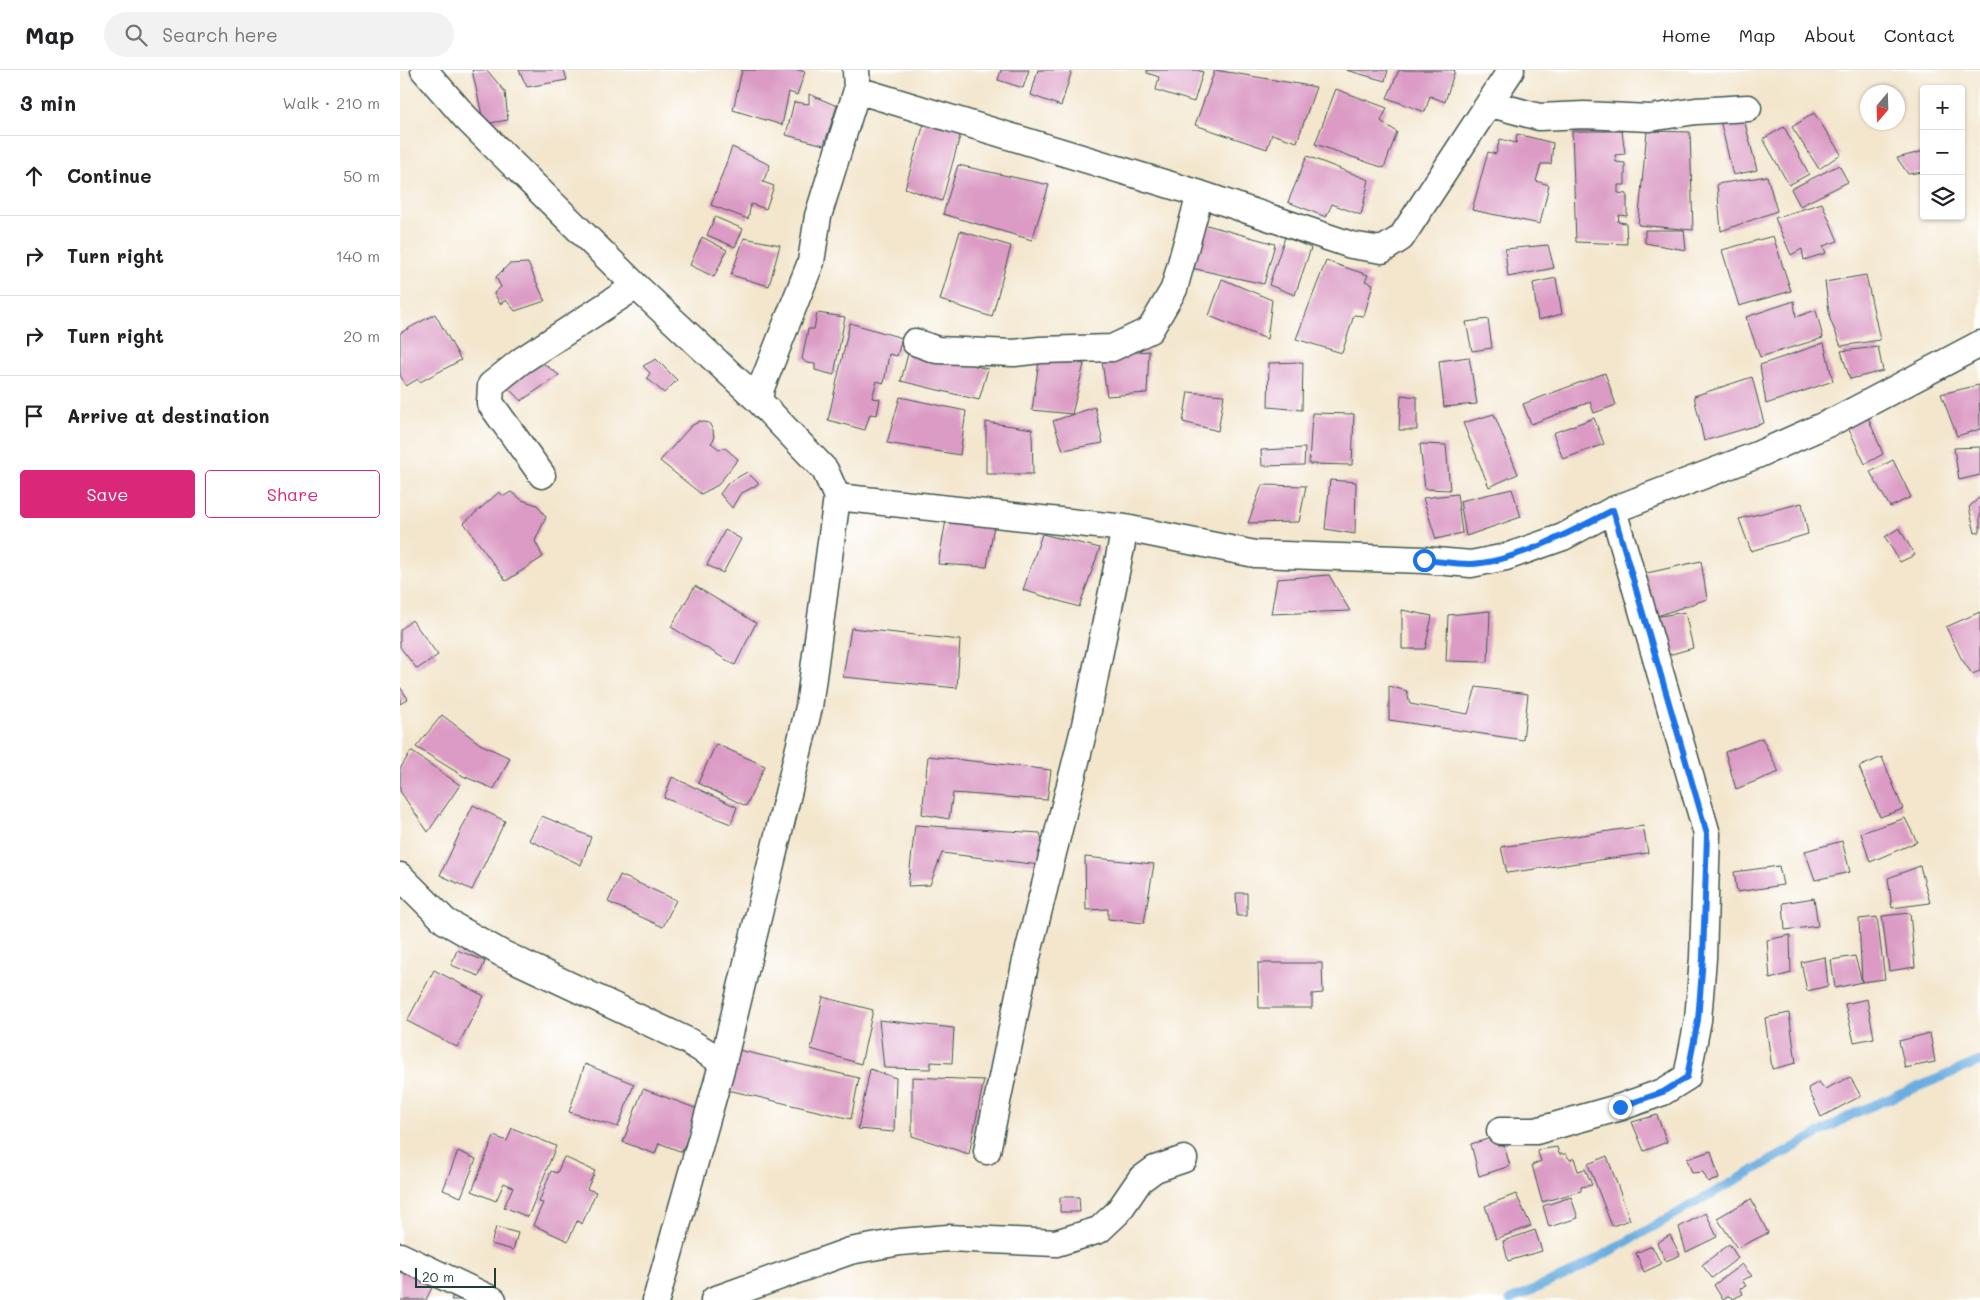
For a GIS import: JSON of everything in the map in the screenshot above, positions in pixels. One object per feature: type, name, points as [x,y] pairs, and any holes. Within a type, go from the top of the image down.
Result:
[{"type":"street","points":[[424,70],[466,118],[636,286],[760,401],[825,470],[836,497],[809,707],[723,1062],[656,1300]]},
{"type":"street","points":[[760,401],[761,388],[811,262],[818,216],[856,80],[1351,245],[1382,250],[1401,238],[1491,104],[1511,70]]},
{"type":"street","points":[[1491,104],[1539,117],[1584,115],[1650,118],[1696,111],[1748,108]]},
{"type":"street","points":[[915,342],[937,350],[1014,353],[1040,350],[1112,348],[1150,330],[1174,289],[1200,194]]},
{"type":"street","points":[[542,475],[490,403],[491,385],[522,361],[636,286]]},
{"type":"street","points":[[836,497],[1125,528],[1255,554],[1367,557],[1470,564],[1506,557],[1563,537],[1613,510],[1757,456],[1836,420],[1922,372],[1980,344]]},
{"type":"street","points":[[1500,1131],[1536,1131],[1663,1092],[1687,1077],[1698,1020],[1703,958],[1707,834],[1613,510]]},
{"type":"street","points":[[988,1151],[1026,965],[1085,725],[1125,528]]},
{"type":"street","points":[[400,876],[445,921],[501,953],[688,1042],[723,1062]]},
{"type":"street","points":[[714,1300],[850,1251],[900,1242],[948,1238],[1056,1243],[1099,1230],[1118,1212],[1140,1180],[1155,1168],[1184,1159]]},
{"type":"street","points":[[400,1256],[493,1300]]},
{"type":"building","points":[[472,70],[487,70],[505,92],[508,120],[484,124]]},
{"type":"building","points":[[519,70],[564,70],[567,80],[527,87]]},
{"type":"building","points":[[742,70],[799,70],[805,72],[797,95],[789,92],[782,125],[733,110]]},
{"type":"building","points":[[1001,70],[1029,70],[1023,88],[998,80]]},
{"type":"building","points":[[1038,70],[1072,70],[1061,106],[1031,95]]},
{"type":"building","points":[[1147,70],[1198,70],[1203,72],[1194,102],[1156,90],[1159,77],[1147,73]]},
{"type":"building","points":[[1215,70],[1316,87],[1297,142],[1272,134],[1267,149],[1195,125]]},
{"type":"building","points":[[1346,70],[1388,70],[1385,81]]},
{"type":"building","points":[[1399,70],[1455,70],[1445,102],[1430,96],[1425,112],[1387,98]]},
{"type":"building","points":[[1336,89],[1387,108],[1381,121],[1397,132],[1384,168],[1315,144]]},
{"type":"building","points":[[809,94],[837,106],[824,145],[786,135],[794,102],[809,104]]},
{"type":"building","points":[[1814,113],[1841,154],[1819,169],[1792,127]]},
{"type":"building","points":[[926,117],[962,129],[942,201],[905,188]]},
{"type":"building","points":[[1744,119],[1757,170],[1733,175],[1721,124]]},
{"type":"building","points":[[1784,127],[1809,174],[1789,185],[1763,139]]},
{"type":"building","points":[[1572,131],[1622,131],[1625,154],[1615,155],[1616,162],[1625,163],[1625,185],[1618,185],[1618,193],[1627,194],[1627,216],[1619,215],[1618,222],[1626,223],[1627,244],[1576,242]]},
{"type":"building","points":[[1647,131],[1690,132],[1693,230],[1638,225]]},
{"type":"building","points":[[1517,134],[1553,143],[1551,164],[1541,164],[1536,181],[1549,185],[1540,224],[1472,210],[1488,152],[1496,154],[1500,139],[1516,143]]},
{"type":"building","points":[[732,147],[770,165],[763,182],[774,186],[766,209],[751,204],[748,219],[711,205]]},
{"type":"building","points":[[1920,152],[1920,172],[1908,174],[1897,158]]},
{"type":"building","points":[[1307,156],[1369,180],[1361,215],[1332,204],[1326,217],[1288,202]]},
{"type":"building","points":[[958,165],[1049,185],[1032,240],[943,214]]},
{"type":"building","points":[[1839,165],[1848,182],[1800,206],[1791,189]]},
{"type":"building","points":[[1767,176],[1777,211],[1721,231],[1717,184]]},
{"type":"building","points":[[1822,203],[1838,241],[1823,246],[1826,253],[1804,260],[1802,249],[1791,255],[1775,218]]},
{"type":"building","points":[[715,217],[743,229],[735,247],[707,235]]},
{"type":"building","points":[[1196,222],[1275,244],[1264,284],[1191,268]]},
{"type":"building","points":[[1645,230],[1684,230],[1686,250],[1645,243]]},
{"type":"building","points":[[960,231],[1011,246],[992,317],[940,300]]},
{"type":"building","points":[[1773,236],[1791,291],[1739,306],[1722,250]]},
{"type":"building","points":[[702,237],[727,250],[714,277],[690,265]]},
{"type":"building","points":[[1285,237],[1311,248],[1295,295],[1269,285]]},
{"type":"building","points":[[744,238],[780,245],[769,286],[731,275]]},
{"type":"building","points":[[1548,245],[1554,268],[1508,277],[1505,249]]},
{"type":"building","points":[[1326,261],[1368,275],[1365,281],[1373,284],[1364,316],[1354,315],[1342,353],[1296,339]]},
{"type":"building","points":[[528,263],[545,301],[515,311],[506,300],[500,304],[494,293],[501,287],[496,277],[509,264]]},
{"type":"building","points":[[1866,275],[1880,340],[1841,346],[1830,319],[1825,282]]},
{"type":"building","points":[[1556,278],[1562,314],[1538,320],[1533,283]]},
{"type":"building","points":[[1222,279],[1272,300],[1267,339],[1209,316]]},
{"type":"building","points":[[1794,301],[1796,317],[1816,310],[1823,338],[1760,357],[1746,317]]},
{"type":"building","points":[[817,313],[845,317],[834,375],[815,370],[815,364],[807,363],[802,359],[808,329],[814,329]]},
{"type":"building","points":[[435,314],[461,360],[420,382],[418,379],[406,386],[400,375],[400,333]]},
{"type":"building","points":[[1488,319],[1492,348],[1472,351],[1466,322]]},
{"type":"building","points":[[850,323],[902,338],[897,356],[889,354],[884,383],[877,381],[872,398],[880,399],[877,415],[870,414],[865,430],[828,420]]},
{"type":"building","points":[[1824,343],[1833,381],[1766,404],[1760,365]]},
{"type":"building","points":[[1878,347],[1883,371],[1850,379],[1841,351]]},
{"type":"building","points":[[909,350],[988,369],[979,400],[901,381]]},
{"type":"building","points":[[1149,351],[1147,393],[1107,396],[1101,355]]},
{"type":"building","points":[[1040,354],[1084,364],[1072,414],[1032,410]]},
{"type":"building","points":[[1469,357],[1477,404],[1444,407],[1439,361]]},
{"type":"building","points":[[656,359],[677,380],[664,393],[647,378],[650,373],[643,366]]},
{"type":"building","points":[[540,361],[559,375],[521,401],[499,379]]},
{"type":"building","points":[[1303,362],[1302,410],[1268,407],[1269,363]]},
{"type":"building","points":[[1605,373],[1616,405],[1594,413],[1590,402],[1531,424],[1523,404]]},
{"type":"building","points":[[1752,377],[1764,423],[1704,441],[1694,396]]},
{"type":"building","points":[[1979,385],[1980,429],[1957,436],[1941,394]]},
{"type":"building","points":[[1188,392],[1224,395],[1218,431],[1183,422]]},
{"type":"building","points":[[1401,395],[1417,397],[1417,430],[1399,430]]},
{"type":"building","points":[[900,397],[966,411],[960,455],[887,443]]},
{"type":"building","points":[[1095,407],[1103,443],[1063,450],[1053,421]]},
{"type":"building","points":[[1312,413],[1354,414],[1352,465],[1309,464]]},
{"type":"building","points":[[1494,414],[1518,474],[1489,487],[1463,423]]},
{"type":"building","points":[[1867,415],[1883,454],[1865,464],[1846,423]]},
{"type":"building","points":[[1594,418],[1604,444],[1563,459],[1553,433]]},
{"type":"building","points":[[700,421],[709,423],[713,430],[714,439],[711,443],[719,449],[725,448],[738,459],[718,485],[701,494],[660,461],[691,426]]},
{"type":"building","points":[[986,422],[1032,429],[1033,474],[986,474]]},
{"type":"building","points":[[1420,444],[1446,445],[1450,490],[1425,489]]},
{"type":"building","points":[[1980,447],[1980,475],[1959,480],[1954,448]]},
{"type":"building","points":[[1305,448],[1304,465],[1262,466],[1261,450]]},
{"type":"building","points":[[1893,460],[1911,497],[1890,507],[1870,472]]},
{"type":"building","points":[[747,472],[759,484],[740,494],[732,508],[720,494],[728,483]]},
{"type":"building","points":[[1330,480],[1356,482],[1355,534],[1325,529]]},
{"type":"building","points":[[1262,485],[1306,486],[1299,522],[1248,523]]},
{"type":"building","points":[[1512,489],[1521,517],[1466,536],[1460,501]]},
{"type":"building","points":[[499,492],[504,496],[511,492],[522,500],[537,505],[546,517],[535,541],[543,557],[506,581],[464,523]]},
{"type":"building","points":[[1457,494],[1462,533],[1436,539],[1423,498]]},
{"type":"building","points":[[1980,497],[1980,532],[1975,533],[1969,507]]},
{"type":"building","points":[[1802,503],[1808,534],[1751,551],[1739,519]]},
{"type":"building","points":[[947,515],[995,519],[987,567],[938,564]]},
{"type":"building","points":[[1899,528],[1915,555],[1900,562],[1885,537]]},
{"type":"building","points":[[725,530],[741,539],[723,573],[707,565]]},
{"type":"building","points":[[1042,534],[1100,548],[1079,607],[1023,590]]},
{"type":"building","points":[[1701,561],[1707,599],[1654,617],[1638,575]]},
{"type":"building","points":[[1329,575],[1350,611],[1271,614],[1277,579]]},
{"type":"building","points":[[695,586],[756,623],[735,665],[671,627]]},
{"type":"building","points":[[1402,610],[1432,616],[1425,649],[1402,649]]},
{"type":"building","points":[[1490,611],[1488,662],[1446,661],[1448,615]]},
{"type":"building","points":[[1685,612],[1693,648],[1665,656],[1654,617]]},
{"type":"building","points":[[1980,612],[1980,671],[1972,674],[1961,658],[1946,627]]},
{"type":"building","points":[[412,620],[438,655],[417,669],[400,647],[400,630]]},
{"type":"building","points":[[851,628],[960,640],[957,688],[843,677]]},
{"type":"building","points":[[1389,686],[1407,691],[1410,704],[1468,714],[1476,687],[1528,694],[1523,740],[1389,720]]},
{"type":"building","points":[[400,687],[408,699],[400,704]]},
{"type":"building","points":[[442,715],[480,744],[510,758],[494,789],[463,776],[416,747]]},
{"type":"building","points":[[1762,738],[1779,772],[1736,789],[1725,752]]},
{"type":"building","points":[[716,744],[765,766],[746,806],[698,783]]},
{"type":"building","points":[[411,751],[460,785],[428,832],[400,791],[400,769]]},
{"type":"building","points":[[928,756],[1051,770],[1047,800],[953,793],[949,819],[922,814]]},
{"type":"building","points":[[1882,757],[1903,809],[1880,817],[1859,767]]},
{"type":"building","points":[[672,777],[737,807],[731,824],[664,798]]},
{"type":"building","points":[[473,805],[505,821],[472,890],[440,875]]},
{"type":"building","points":[[542,816],[591,837],[581,865],[529,840]]},
{"type":"building","points":[[1905,818],[1917,842],[1870,862],[1861,833]]},
{"type":"building","points":[[915,825],[1040,833],[1048,866],[942,853],[930,885],[908,886]]},
{"type":"building","points":[[1643,826],[1648,853],[1507,873],[1501,847]]},
{"type":"building","points":[[1842,841],[1850,872],[1815,880],[1805,851]]},
{"type":"building","points":[[1085,857],[1154,864],[1144,923],[1108,919],[1108,909],[1086,910]]},
{"type":"building","points":[[1779,866],[1783,885],[1737,892],[1734,872]]},
{"type":"building","points":[[1920,866],[1930,903],[1892,908],[1888,878]]},
{"type":"building","points":[[620,875],[676,900],[663,927],[608,902]]},
{"type":"building","points":[[1236,893],[1247,893],[1247,916],[1237,916]]},
{"type":"building","points":[[1814,898],[1818,926],[1785,930],[1783,903]]},
{"type":"building","points":[[1910,913],[1915,967],[1889,971],[1882,916]]},
{"type":"building","points":[[1877,917],[1885,979],[1862,982],[1859,919]]},
{"type":"building","points":[[1790,935],[1791,973],[1770,979],[1767,940]]},
{"type":"building","points":[[457,950],[485,961],[479,976],[451,965]]},
{"type":"building","points":[[1855,956],[1862,982],[1835,988],[1831,960]]},
{"type":"building","points":[[1825,957],[1828,986],[1807,991],[1801,962]]},
{"type":"building","points":[[1258,963],[1322,963],[1323,993],[1312,994],[1312,1008],[1259,1008]]},
{"type":"building","points":[[434,970],[484,996],[457,1047],[407,1021]]},
{"type":"building","points":[[823,997],[873,1010],[861,1064],[811,1049]]},
{"type":"building","points":[[1867,999],[1874,1038],[1854,1042],[1845,1004]]},
{"type":"building","points":[[1789,1013],[1796,1063],[1772,1069],[1765,1018]]},
{"type":"building","points":[[879,1020],[954,1028],[952,1063],[931,1062],[931,1069],[884,1068]]},
{"type":"building","points":[[1930,1033],[1935,1062],[1905,1068],[1899,1041]]},
{"type":"building","points":[[734,1049],[859,1078],[851,1119],[728,1090]]},
{"type":"building","points":[[585,1064],[634,1084],[618,1127],[569,1112]]},
{"type":"building","points":[[870,1069],[896,1078],[894,1132],[858,1129]]},
{"type":"building","points":[[912,1077],[984,1080],[969,1154],[912,1136]]},
{"type":"building","points":[[1850,1077],[1861,1096],[1821,1117],[1808,1088],[1819,1082],[1825,1089]]},
{"type":"building","points":[[643,1089],[698,1109],[682,1152],[659,1143],[655,1154],[623,1142]]},
{"type":"building","points":[[1657,1115],[1667,1142],[1644,1151],[1632,1122]]},
{"type":"building","points":[[512,1128],[556,1146],[528,1217],[504,1207],[513,1187],[504,1183],[496,1201],[472,1191],[494,1136],[507,1141]]},
{"type":"building","points":[[1501,1135],[1510,1166],[1479,1176],[1471,1144]]},
{"type":"building","points":[[1557,1147],[1559,1154],[1566,1154],[1570,1160],[1574,1158],[1578,1171],[1585,1169],[1592,1185],[1581,1187],[1581,1191],[1542,1202],[1532,1165],[1541,1161],[1537,1150]]},
{"type":"building","points":[[458,1151],[476,1159],[461,1197],[443,1190]]},
{"type":"building","points":[[1711,1151],[1719,1179],[1708,1182],[1703,1172],[1692,1173],[1687,1159]]},
{"type":"building","points":[[1607,1156],[1630,1220],[1612,1226],[1588,1164]]},
{"type":"building","points":[[564,1157],[595,1171],[587,1189],[596,1192],[582,1224],[577,1221],[568,1241],[533,1225],[543,1203],[539,1202],[551,1171],[557,1173]]},
{"type":"building","points":[[1516,1194],[1531,1226],[1496,1239],[1485,1206]]},
{"type":"building","points":[[1060,1197],[1079,1197],[1080,1212],[1060,1212]]},
{"type":"building","points":[[1571,1197],[1578,1218],[1549,1227],[1543,1206]]},
{"type":"building","points":[[1751,1199],[1768,1233],[1737,1248],[1717,1218]]},
{"type":"building","points":[[1706,1213],[1717,1237],[1686,1252],[1679,1227]]},
{"type":"building","points":[[496,1227],[518,1233],[513,1250],[491,1244]]},
{"type":"building","points":[[1535,1230],[1542,1251],[1508,1261],[1503,1241]]},
{"type":"building","points":[[1670,1235],[1680,1255],[1666,1261],[1657,1243]]},
{"type":"building","points":[[1729,1244],[1738,1258],[1712,1278],[1702,1265]]},
{"type":"building","points":[[1652,1246],[1661,1264],[1644,1272],[1636,1253]]},
{"type":"building","points":[[1742,1264],[1752,1276],[1742,1280],[1746,1286],[1740,1288],[1743,1294],[1733,1299],[1729,1296],[1723,1300],[1714,1285]]},
{"type":"building","points":[[400,1270],[437,1277],[426,1300],[400,1300]]},
{"type":"building","points":[[453,1296],[463,1300],[451,1300]]},
{"type":"waterway","points":[[1510,1300],[1571,1273],[1855,1113],[1980,1061]]},
{"type":"route","points":[[1424,560],[1470,564],[1506,557],[1563,537],[1613,510],[1707,834],[1703,958],[1698,1020],[1687,1077],[1663,1092],[1620,1107]]}]
